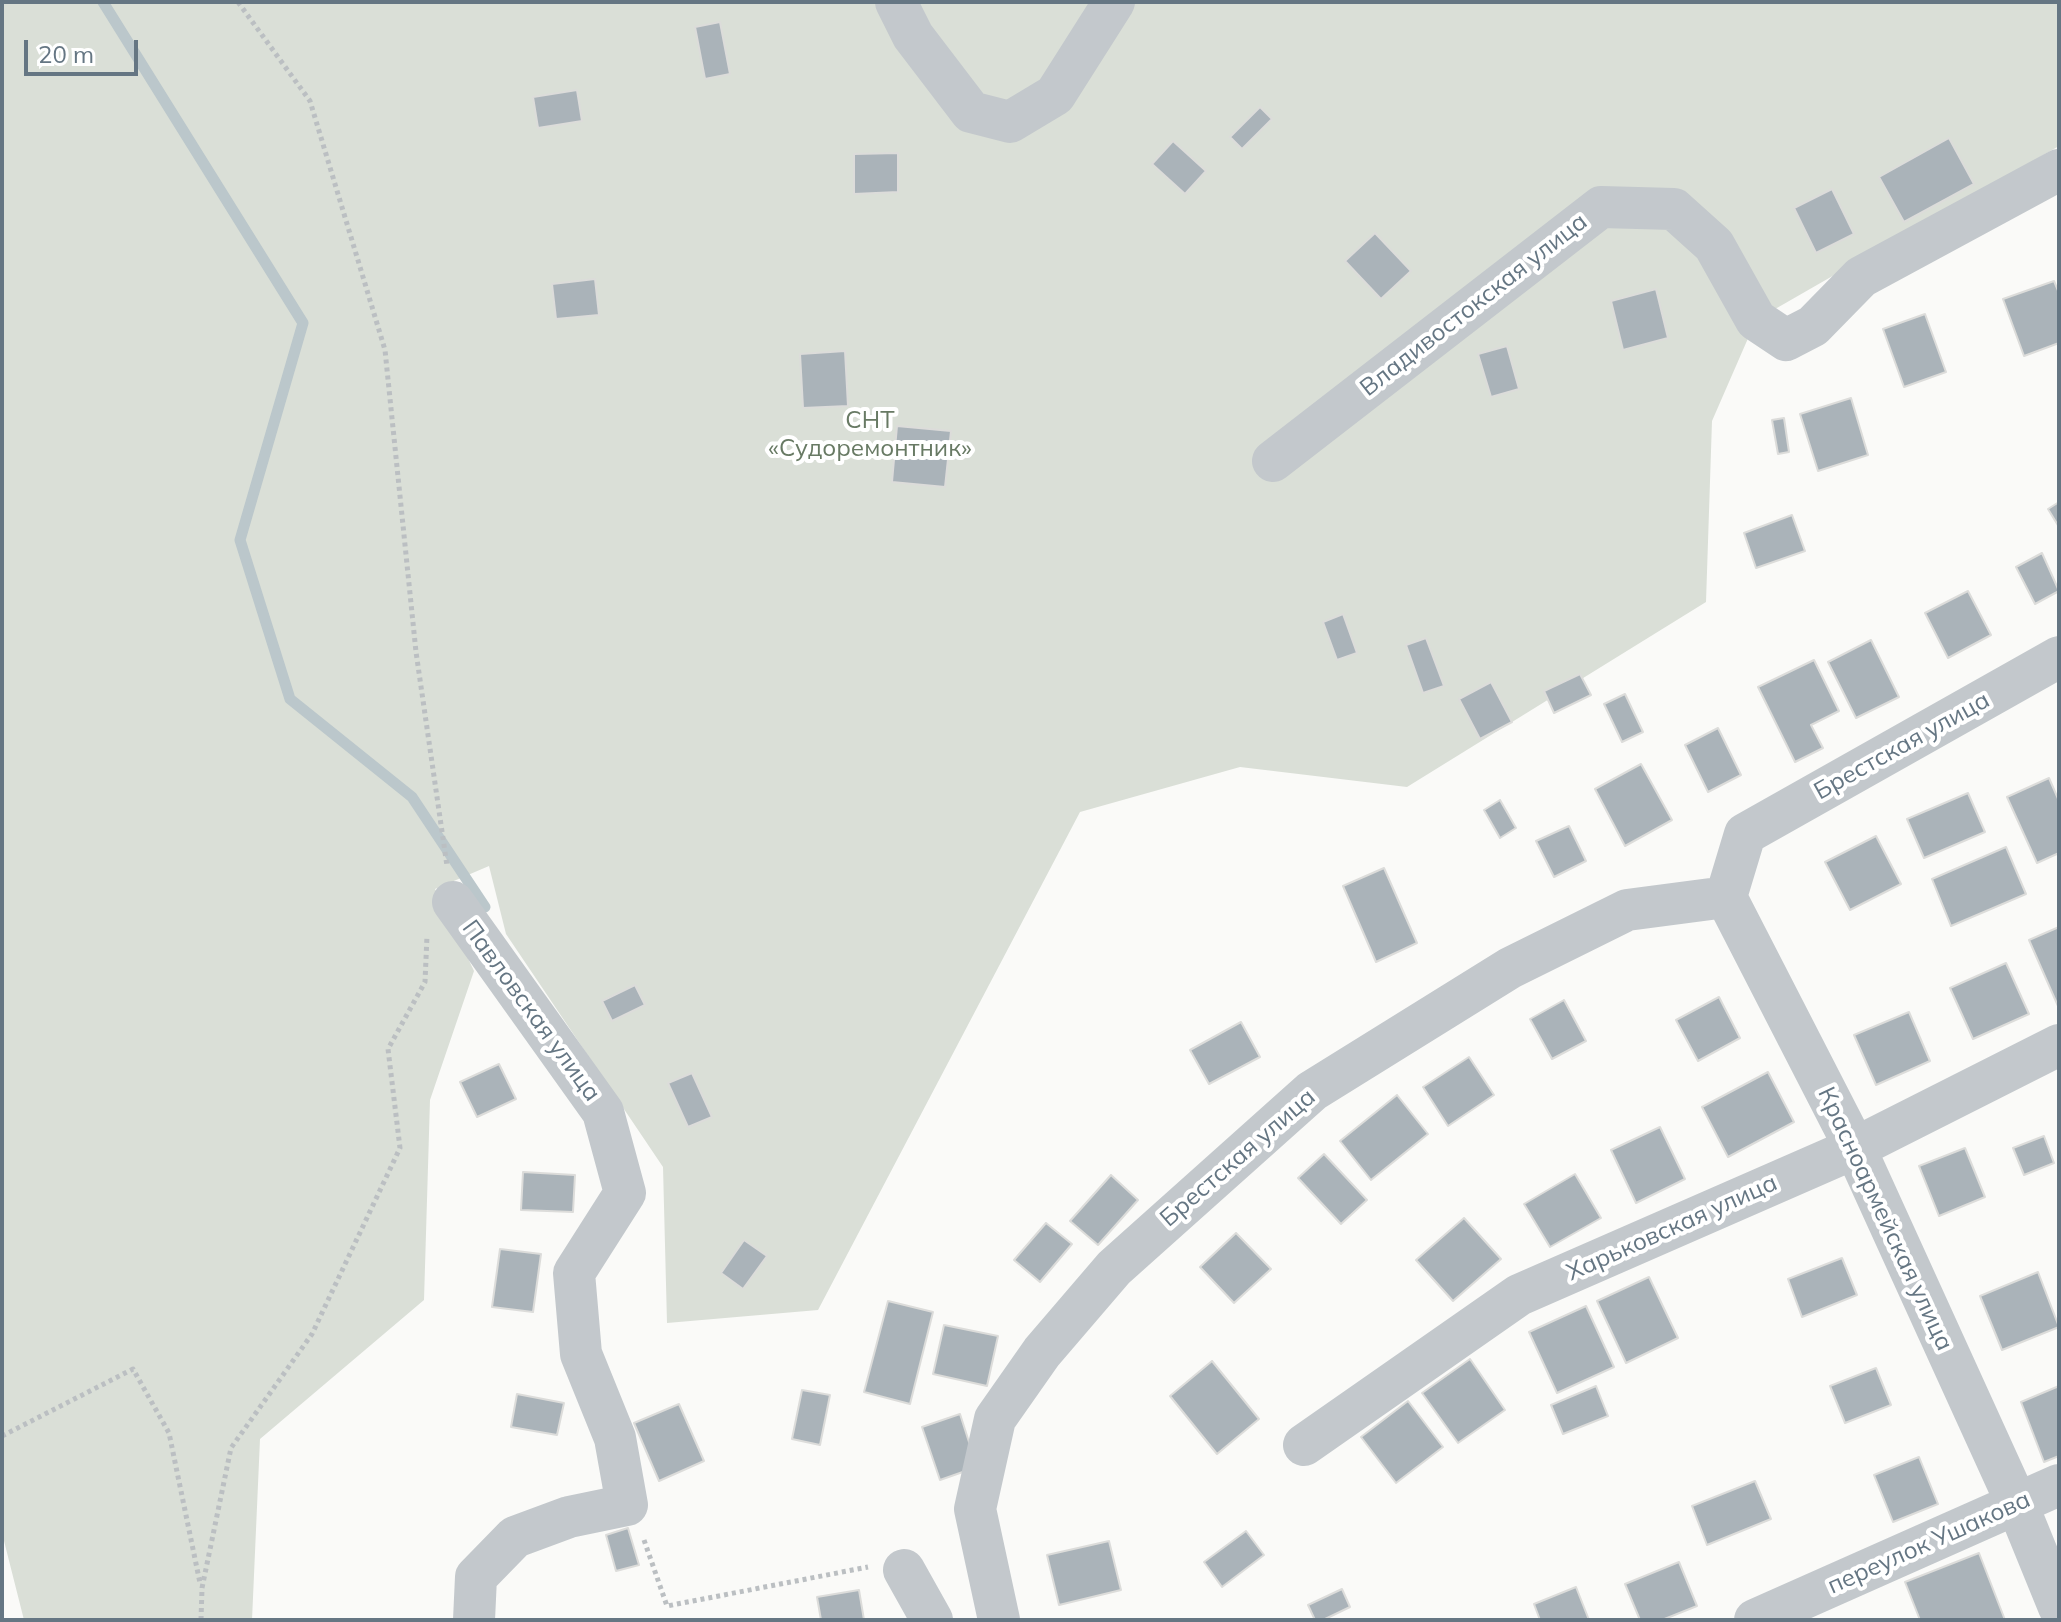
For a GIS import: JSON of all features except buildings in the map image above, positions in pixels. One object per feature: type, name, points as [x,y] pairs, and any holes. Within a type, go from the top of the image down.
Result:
[{"type":"street","points":[[896,2],[913,36],[971,112],[1010,122],[1055,95],[1114,2]]},
{"type":"street","name":"Владивостокская улица","points":[[1273,461],[1601,207],[1674,209],[1714,245],[1756,320],[1786,340],[1813,326],[1861,277],[2059,170]]},
{"type":"street","name":"Брестская улица","points":[[999,1620],[975,1509],[995,1419],[1042,1352],[1114,1268],[1312,1091],[1510,968],[1627,910],[1726,897],[1745,834],[2059,657]]},
{"type":"street","name":"Красноармейская улица","points":[[1726,897],[1855,1148],[2017,1504],[2059,1607]]},
{"type":"street","name":"Павловская улица","points":[[453,902],[603,1112],[625,1193],[574,1273],[581,1354],[615,1438],[627,1505],[569,1517],[515,1537],[476,1577],[474,1620]]},
{"type":"street","name":"Харьковская улица","points":[[1304,1445],[1519,1295],[1855,1148],[2059,1045]]},
{"type":"street","name":"переулок Ушакова","points":[[1755,1620],[2059,1485]]},
{"type":"street","points":[[904,1570],[932,1620]]},
{"type":"path","points":[[201,1620],[202,1588],[231,1448],[312,1334],[400,1148],[388,1049],[425,982],[428,915],[453,902],[416,652],[385,350],[310,101],[238,2]]},
{"type":"path","points":[[2,1436],[133,1369],[169,1433],[202,1588]]},
{"type":"path","points":[[642,1534],[667,1606],[876,1566],[904,1570]]},
{"type":"green space","name":"СНТ «Судоремонтник»","points":[[2,2],[2059,2],[2059,146],[1756,320],[1712,421],[1706,602],[1407,787],[1240,767],[1080,812],[818,1310],[667,1323],[663,1167],[506,934],[489,866],[435,889],[474,971],[430,1100],[424,1300],[260,1439],[252,1620],[24,1620],[2,1533]]},
{"type":"waterway","points":[[103,2],[303,323],[240,540],[290,699],[412,797],[485,907]]}]
